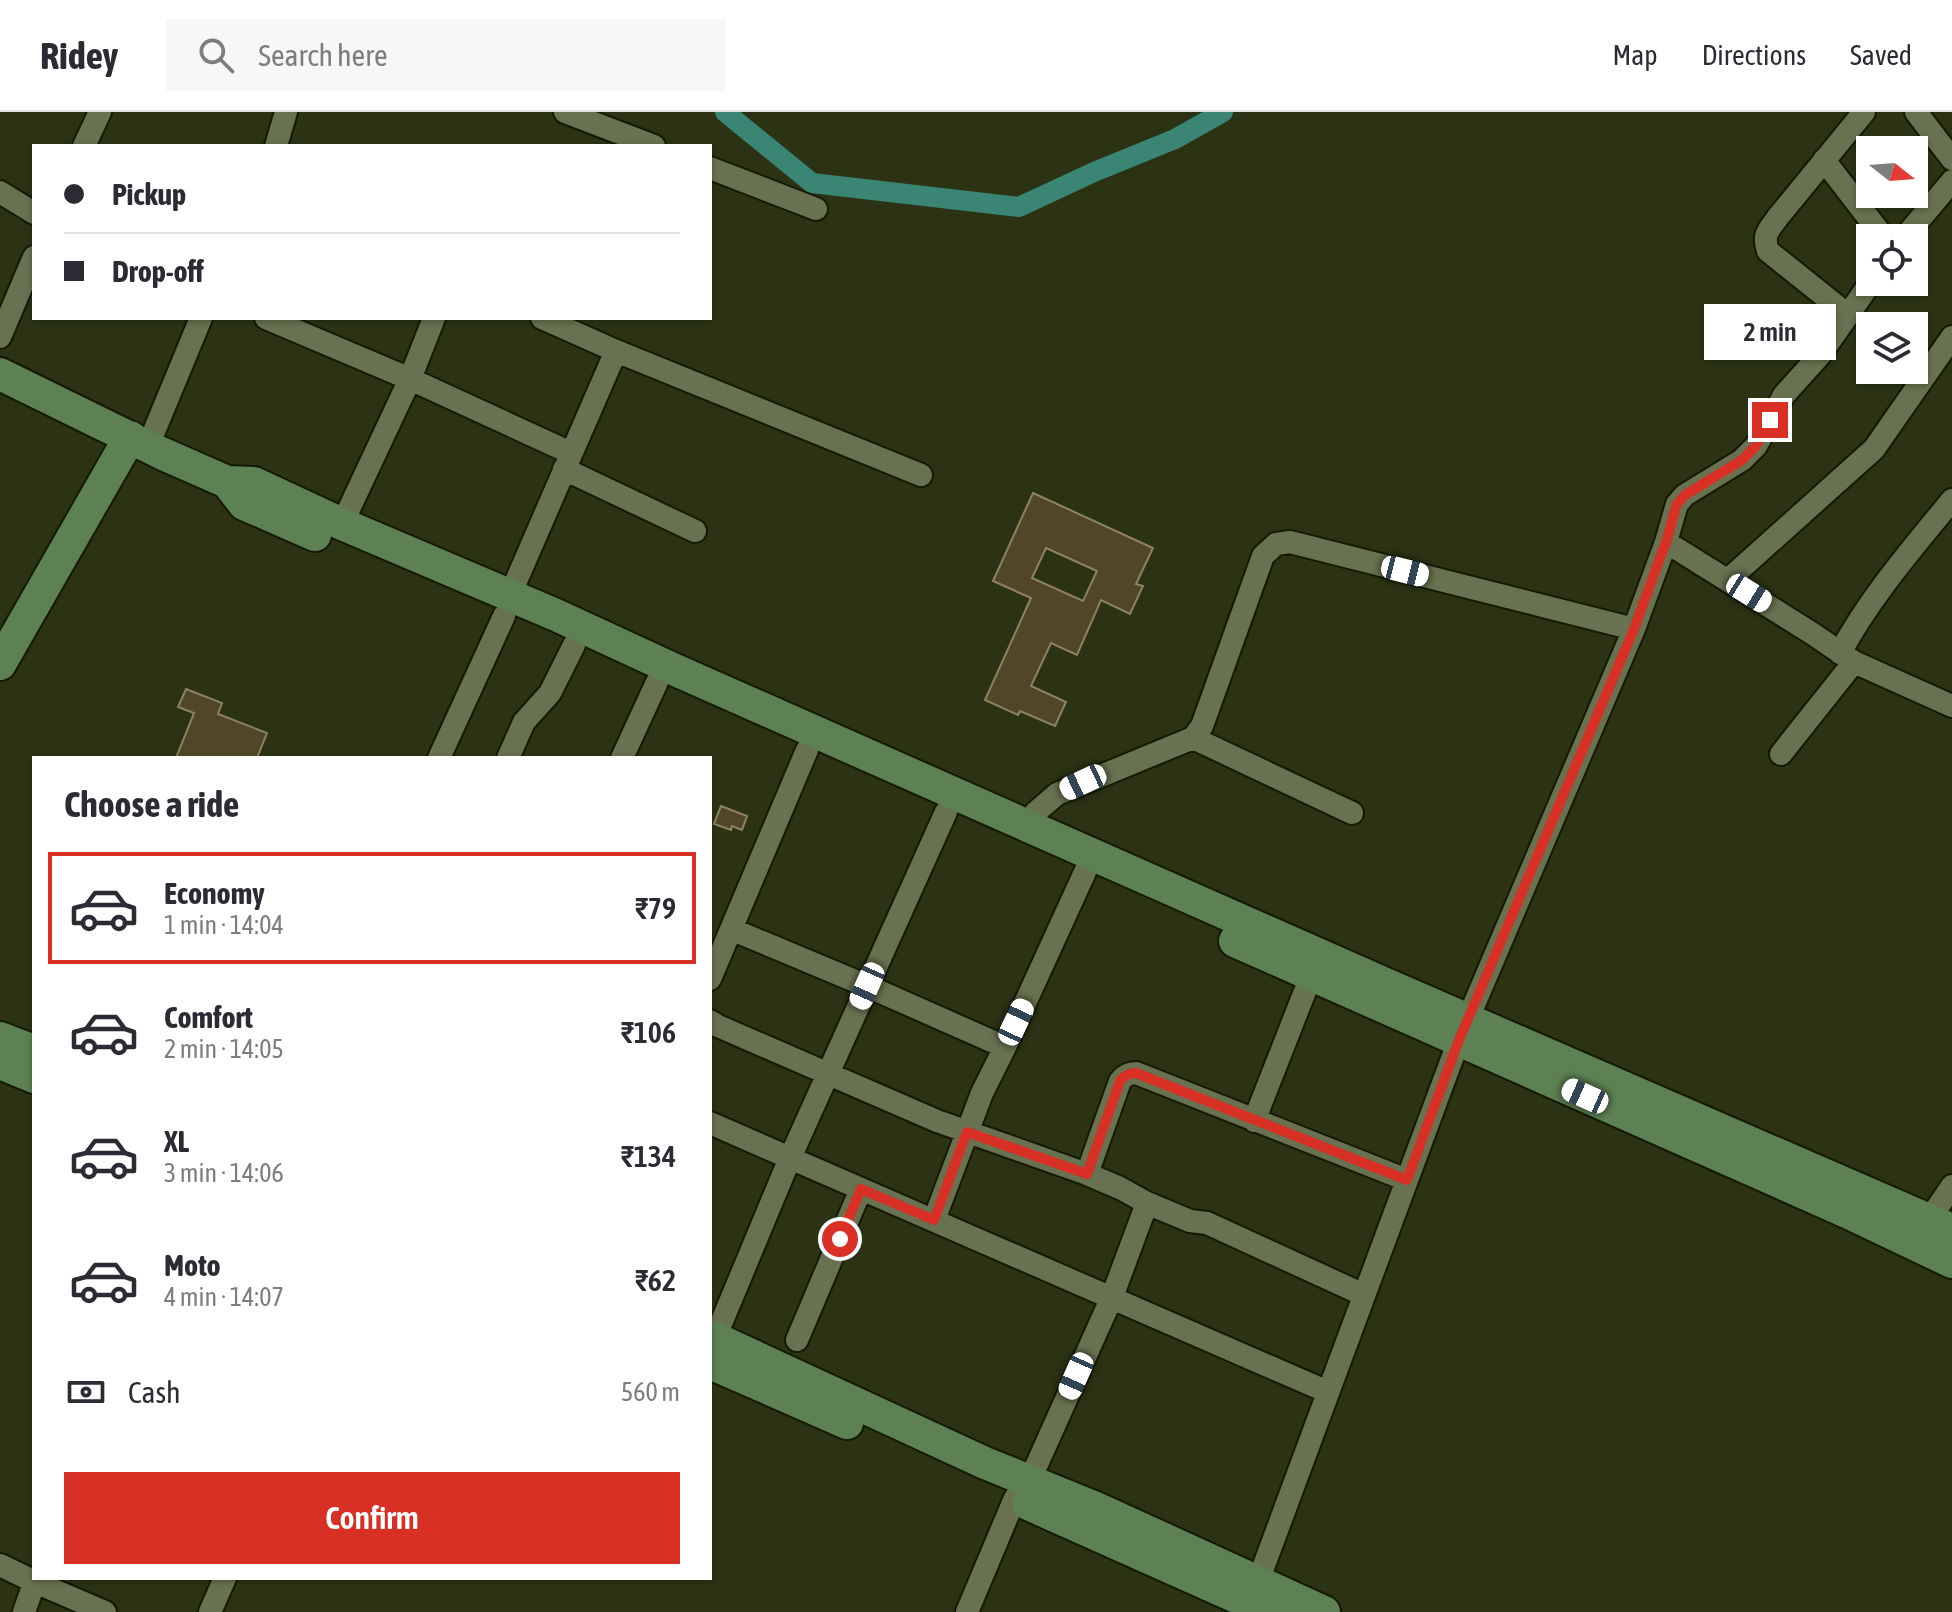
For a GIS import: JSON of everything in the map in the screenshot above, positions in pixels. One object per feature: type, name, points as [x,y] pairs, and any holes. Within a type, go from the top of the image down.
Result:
[{"type":"main road","points":[[0,374],[227,482],[254,483],[342,524],[507,606],[574,645],[807,750],[1029,826],[1952,1262]]},
{"type":"main road","points":[[0,664],[139,441]]},
{"type":"main road","points":[[227,482],[244,504],[507,606],[913,785],[946,812],[1311,976],[1463,1029],[1940,1225]]},
{"type":"main road","points":[[0,1038],[32,1050]]},
{"type":"main road","points":[[0,1063],[32,1076]]},
{"type":"main road","points":[[712,1346],[1022,1490],[1096,1508],[1256,1602],[1324,1612]]},
{"type":"street","points":[[85,144],[100,112]]},
{"type":"street","points":[[277,144],[286,112]]},
{"type":"street","points":[[565,112],[649,144]]},
{"type":"street","points":[[1848,315],[1768,251],[1765,241],[1766,234],[1778,217],[1864,112]]},
{"type":"street","points":[[1916,112],[1952,159]]},
{"type":"street","points":[[1824,160],[1873,224]]},
{"type":"street","points":[[712,169],[816,209]]},
{"type":"street","points":[[1916,224],[1952,181]]},
{"type":"street","points":[[0,192],[32,212]]},
{"type":"street","points":[[0,337],[32,262]]},
{"type":"street","points":[[1256,1602],[1328,1392],[1463,1029],[1634,629],[1677,504],[1685,495],[1742,460],[1756,446],[1784,395],[1820,355],[1861,296]]},
{"type":"street","points":[[139,441],[200,320]]},
{"type":"street","points":[[271,320],[410,379],[695,531]]},
{"type":"street","points":[[342,524],[410,379],[433,320]]},
{"type":"street","points":[[546,320],[921,475]]},
{"type":"street","points":[[1728,580],[1874,449],[1952,337]]},
{"type":"street","points":[[440,756],[616,351]]},
{"type":"street","points":[[1781,754],[1847,658],[1856,623],[1952,500]]},
{"type":"street","points":[[1029,826],[1036,812],[1057,794],[1193,738],[1202,726],[1263,556],[1276,544],[1290,542],[1634,629]]},
{"type":"street","points":[[1666,542],[1847,658],[1952,706]]},
{"type":"street","points":[[509,756],[524,722],[550,693],[574,645]]},
{"type":"street","points":[[623,756],[657,682]]},
{"type":"street","points":[[1193,738],[1352,813]]},
{"type":"street","points":[[712,974],[807,750]]},
{"type":"street","points":[[712,1346],[790,1158],[946,812]]},
{"type":"street","points":[[934,1220],[982,1093],[1085,872]]},
{"type":"street","points":[[731,929],[1005,1047]]},
{"type":"street","points":[[1254,1121],[1311,976]]},
{"type":"street","points":[[712,1022],[967,1132],[1087,1174],[1190,1221],[1207,1223],[1364,1295]]},
{"type":"street","points":[[1087,1174],[1120,1081],[1130,1073],[1136,1073],[1407,1180]]},
{"type":"street","points":[[712,1125],[1328,1392]]},
{"type":"street","points":[[1940,1225],[1952,1186]]},
{"type":"street","points":[[797,1340],[861,1189]]},
{"type":"street","points":[[967,1612],[1112,1297],[1147,1203]]},
{"type":"street","points":[[0,1565],[32,1578]]},
{"type":"street","points":[[24,1612],[36,1580],[105,1612]]},
{"type":"street","points":[[210,1612],[224,1580]]},
{"type":"building","points":[[1033,493],[1153,548],[1136,584],[1143,586],[1130,614],[1101,600],[1077,655],[1051,643],[1031,686],[1066,702],[1055,726],[1020,711],[1018,715],[985,700],[1031,598],[993,581]],"holes":[[[1046,548],[1097,571],[1083,601],[1032,578]]]},
{"type":"building","points":[[186,689],[222,703],[218,714],[267,733],[258,756],[177,756],[194,713],[178,707]]},
{"type":"building","points":[[721,806],[747,816],[742,830],[714,824]]},
{"type":"waterway","points":[[725,112],[812,183],[1019,207],[1175,139],[1223,112]]},
{"type":"route","points":[[840,1239],[861,1189],[934,1220],[967,1132],[1087,1174],[1120,1081],[1130,1073],[1407,1180],[1459,1040],[1634,629],[1677,504],[1685,495],[1742,460],[1756,446],[1770,420]]}]
